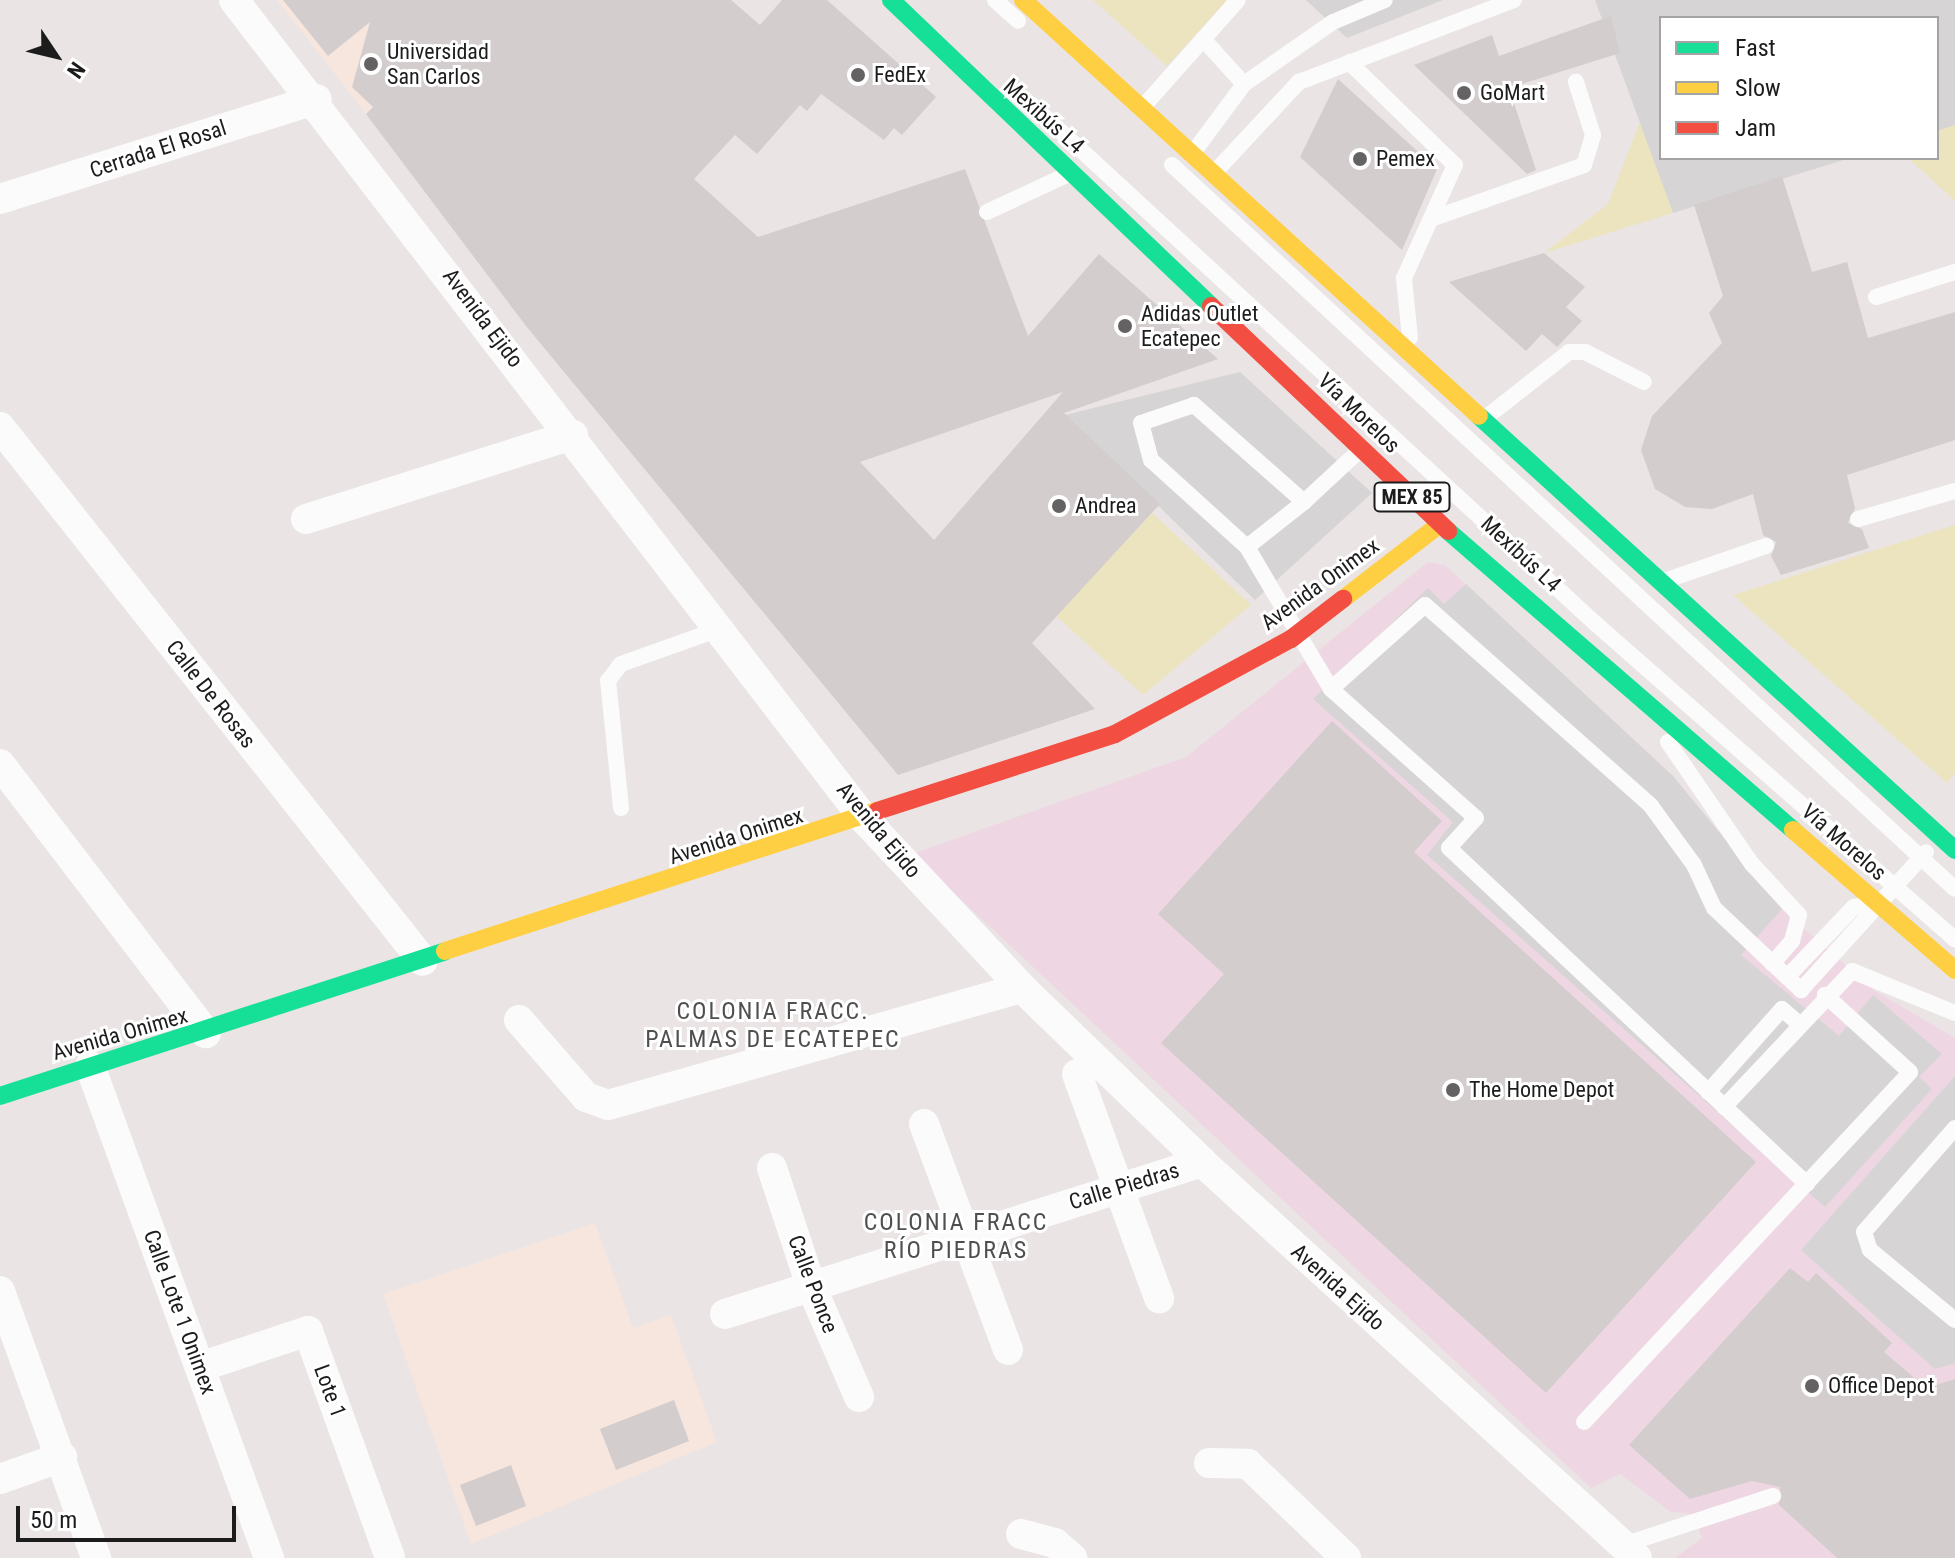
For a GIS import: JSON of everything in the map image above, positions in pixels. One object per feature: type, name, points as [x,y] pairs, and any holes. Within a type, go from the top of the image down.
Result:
[{"type":"main road","name":"Vía Morelos","points":[[891,0],[1440,524],[1955,970]]},
{"type":"main road","points":[[1023,0],[1415,363],[1955,850]]},
{"type":"main road","name":"Avenida Onimex","points":[[0,1096],[206,1033],[865,820],[1115,734],[1301,632],[1440,524]]},
{"type":"street","name":"Avenida Ejido","points":[[234,0],[317,99],[724,628],[865,820],[1022,988],[1202,1162],[1630,1552]]},
{"type":"street","name":"Cerrada El Rosal","points":[[0,199],[317,99]]},
{"type":"street","name":"Calle De Rosas","points":[[0,427],[423,961]]},
{"type":"street","points":[[306,519],[573,435]]},
{"type":"street","points":[[0,764],[206,1033]]},
{"type":"street","points":[[519,1020],[586,1097],[608,1105],[1022,988]]},
{"type":"street","name":"Calle Lote 1 Onimex","points":[[90,1066],[269,1558]]},
{"type":"street","points":[[1077,1074],[1159,1298]]},
{"type":"street","points":[[924,1124],[1008,1350]]},
{"type":"street","name":"Calle Piedras","points":[[725,1314],[1202,1162]]},
{"type":"street","name":"Calle Ponce","points":[[772,1168],[811,1286],[859,1397]]},
{"type":"street","points":[[0,1291],[96,1558]]},
{"type":"street","name":"Lote 1","points":[[200,1367],[308,1331],[390,1558]]},
{"type":"street","points":[[0,1479],[62,1457]]},
{"type":"street","points":[[1209,1463],[1248,1464],[1346,1558]]},
{"type":"street","points":[[1021,1534],[1055,1543],[1072,1558]]},
{"type":"lane","name":"Mexibús L4","points":[[917,0],[987,64]]},
{"type":"lane","points":[[995,0],[1086,85]]},
{"type":"lane","points":[[1141,109],[1238,0]]},
{"type":"lane","points":[[1191,156],[1244,84],[1333,22],[1385,0]]},
{"type":"lane","points":[[1212,175],[1299,82],[1514,0]]},
{"type":"lane","points":[[1203,39],[1244,84]]},
{"type":"lane","points":[[1349,62],[1455,165],[1400,297],[1415,363]]},
{"type":"lane","points":[[1431,219],[1584,165],[1593,135],[1576,82]]},
{"type":"lane","name":"Mexibús L4","points":[[1022,95],[1596,624],[1955,939]]},
{"type":"lane","points":[[1155,150],[1955,889]]},
{"type":"lane","points":[[987,212],[1071,173]]},
{"type":"lane","points":[[1876,297],[1955,272]]},
{"type":"lane","points":[[1481,422],[1569,352],[1585,352],[1644,382]]},
{"type":"lane","points":[[1304,502],[1194,405],[1141,423],[1151,460],[1247,547],[1301,632],[1331,689],[1476,818],[1449,848],[1807,1184]]},
{"type":"lane","points":[[1247,547],[1304,502],[1361,448]]},
{"type":"lane","points":[[1858,519],[1955,491]]},
{"type":"lane","points":[[1658,583],[1766,546]]},
{"type":"lane","points":[[1331,689],[1425,605],[1651,806],[1694,865],[1714,908],[1801,990],[1871,922],[1878,904],[1955,822]]},
{"type":"lane","points":[[621,808],[608,681],[621,664],[724,628]]},
{"type":"lane","points":[[1637,694],[1752,864],[1799,915],[1792,941],[1772,964]]},
{"type":"lane","points":[[1724,1107],[1840,978],[1862,972],[1955,1013]]},
{"type":"lane","points":[[1584,1422],[1910,1072],[1825,995]]},
{"type":"lane","points":[[1708,1092],[1782,1009],[1799,1024]]},
{"type":"lane","points":[[1955,1128],[1864,1232],[1870,1250],[1955,1320]]},
{"type":"lane","points":[[1630,1552],[1773,1496]]},
{"type":"shaded area","name":"Universidad San Carlos","points":[[277,0],[451,0],[466,13],[366,114]]},
{"type":"shaded area","points":[[1093,0],[1227,0],[1167,66]]},
{"type":"shaded area","points":[[1306,0],[1443,0],[1347,38]]},
{"type":"shaded area","points":[[1595,0],[1955,0],[1955,125],[1939,130],[1939,16],[1659,16],[1659,160],[1844,160],[1673,213]]},
{"type":"shaded area","points":[[1640,122],[1673,213],[1544,253],[1608,204]]},
{"type":"shaded area","points":[[1955,125],[1955,201],[1910,160],[1939,160],[1939,130]]},
{"type":"shaded area","points":[[1240,372],[1372,493],[1255,600],[1065,415]]},
{"type":"shaded area","points":[[1152,513],[1251,605],[1143,695],[1056,616]]},
{"type":"shaded area","points":[[1955,525],[1955,773],[1947,783],[1733,595]]},
{"type":"shaded area","points":[[1428,562],[1445,565],[1673,776],[1782,909],[1875,991],[1955,1038],[1955,1558],[1675,1558],[1702,1538],[1694,1514],[1671,1512],[1620,1474],[1591,1488],[912,854],[1186,757]]},
{"type":"shaded area","points":[[1466,584],[1673,776],[1782,909],[1741,955],[1839,1036],[1873,995],[1942,1054],[1919,1077],[1932,1089],[1825,1207],[1427,855],[1453,822],[1313,699],[1428,588],[1444,604]]},
{"type":"shaded area","points":[[1955,1076],[1955,1363],[1935,1369],[1801,1250]]},
{"type":"shaded area","points":[[595,1223],[633,1328],[671,1315],[717,1442],[471,1544],[383,1294]]},
{"type":"building","points":[[283,0],[731,0],[760,25],[782,0],[827,0],[936,97],[902,135],[894,128],[884,140],[821,94],[807,111],[800,105],[757,154],[735,135],[694,179],[758,237],[965,169],[1028,336],[1099,254],[1218,359],[1064,413],[1160,504],[1032,643],[1095,709],[898,775],[526,326],[366,114],[373,107],[352,87],[370,22],[328,56]],"holes":[[[1063,392],[934,540],[860,462]]]},
{"type":"building","points":[[1611,16],[1620,53],[1509,88],[1536,170],[1527,174],[1414,65],[1492,35],[1499,56]]},
{"type":"building","points":[[1338,79],[1437,169],[1402,250],[1300,157]]},
{"type":"building","points":[[1782,176],[1812,272],[1847,262],[1868,338],[1955,312],[1955,440],[1847,475],[1855,508],[1848,523],[1862,529],[1869,548],[1781,575],[1771,556],[1776,542],[1763,535],[1753,494],[1712,509],[1685,507],[1655,489],[1641,450],[1652,416],[1722,343],[1709,313],[1723,296],[1694,205]]},
{"type":"building","points":[[1544,253],[1585,287],[1566,307],[1582,321],[1557,347],[1542,334],[1526,351],[1449,282]]},
{"type":"building","points":[[1332,721],[1442,821],[1414,852],[1756,1162],[1546,1393],[1161,1043],[1224,974],[1158,914]]},
{"type":"building","points":[[1790,1268],[1808,1282],[1816,1273],[1892,1343],[1884,1352],[1926,1388],[1955,1379],[1955,1558],[1837,1558],[1779,1505],[1780,1487],[1752,1481],[1690,1499],[1629,1445]]},
{"type":"building","points":[[674,1400],[689,1441],[616,1470],[600,1429]]},
{"type":"building","points":[[511,1465],[526,1506],[476,1526],[460,1485]]},
{"type":"traffic: fast","points":[[891,0],[1211,306]]},
{"type":"traffic: fast","points":[[1479,416],[1955,850]]},
{"type":"traffic: fast","points":[[1448,531],[1793,830]]},
{"type":"traffic: fast","points":[[0,1096],[445,951]]},
{"type":"traffic: slow","points":[[1023,0],[1479,416]]},
{"type":"traffic: slow","points":[[1343,599],[1440,524]]},
{"type":"traffic: slow","points":[[445,951],[877,811]]},
{"type":"traffic: slow","points":[[1793,830],[1955,970]]},
{"type":"traffic: jam","points":[[1211,306],[1448,531]]},
{"type":"traffic: jam","points":[[877,811],[1115,734],[1291,639],[1343,599]]},
{"type":"place","name":"Universidad San Carlos","points":[[371,64]]},
{"type":"place","name":"FedEx","points":[[858,75]]},
{"type":"place","name":"GoMart","points":[[1464,93]]},
{"type":"place","name":"Pemex","points":[[1360,159]]},
{"type":"place","name":"Adidas Outlet Ecatepec","points":[[1125,326]]},
{"type":"place","name":"Andrea","points":[[1059,506]]},
{"type":"place","name":"The Home Depot","points":[[1453,1090]]},
{"type":"place","name":"Office Depot","points":[[1812,1386]]},
{"type":"district","name":"COLONIA FRACC. PALMAS DE ECATEPEC","points":[[773,1026]]},
{"type":"district","name":"COLONIA FRACC RÍO PIEDRAS","points":[[956,1237]]}]
